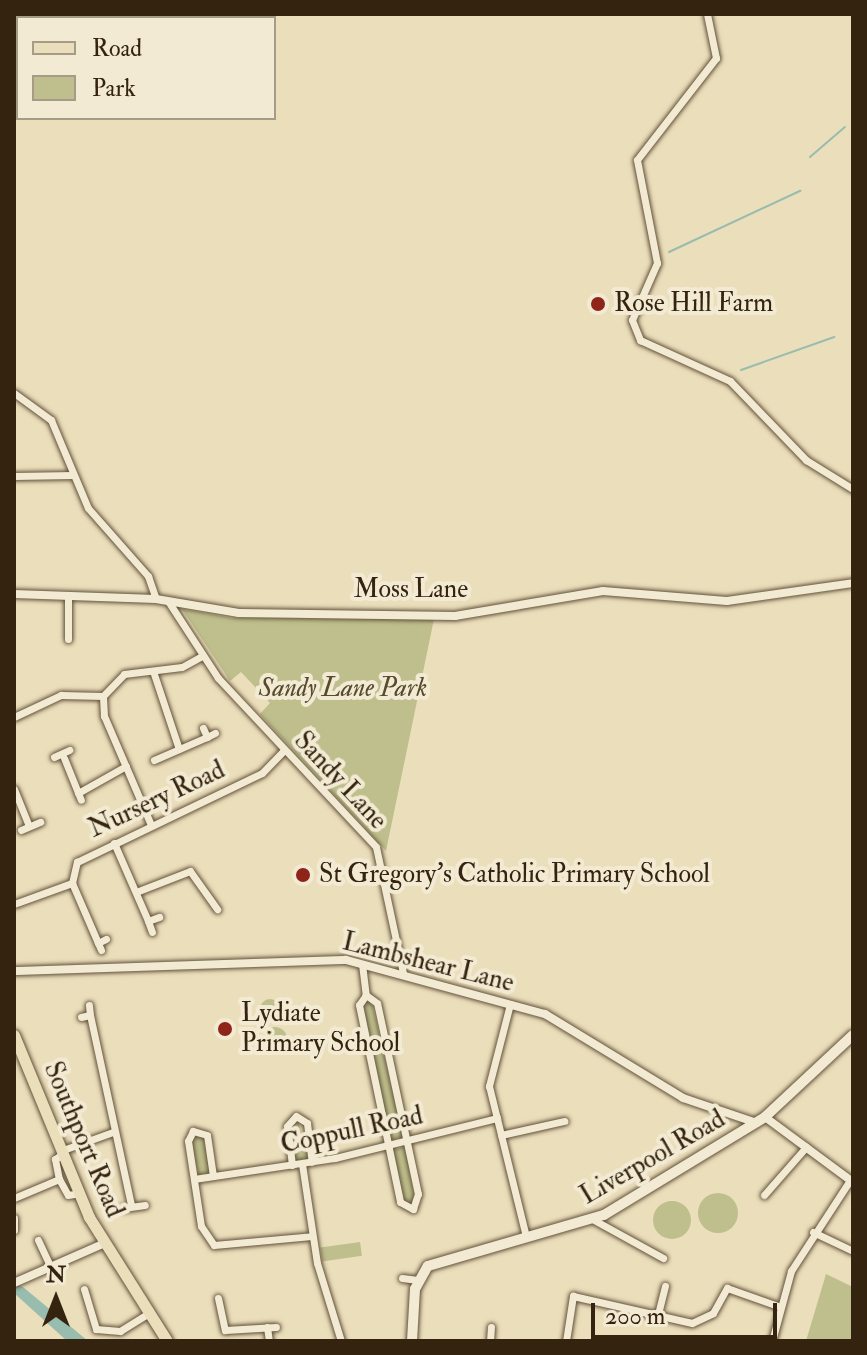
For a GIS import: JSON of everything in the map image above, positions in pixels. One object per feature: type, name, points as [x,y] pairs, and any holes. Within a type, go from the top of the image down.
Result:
[{"type":"main road","name":"Southport Road","points":[[14,1035],[80,1193],[105,1243],[167,1341]]},
{"type":"main road","name":"Liverpool Road","points":[[418,1280],[445,1258],[594,1220],[761,1120],[853,1035]]},
{"type":"main road","points":[[412,1341],[418,1280]]},
{"type":"street","points":[[707,14],[716,58],[637,160],[657,263],[632,320],[640,340],[730,381],[806,460],[853,489]]},
{"type":"street","points":[[14,393],[51,420],[88,508],[148,576],[156,599]]},
{"type":"street","points":[[14,476],[73,475]]},
{"type":"street","name":"Moss Lane","points":[[14,594],[156,599],[267,614],[455,616],[603,591],[727,601],[853,583]]},
{"type":"street","points":[[68,595],[68,639]]},
{"type":"street","name":"Sandy Lane","points":[[168,601],[202,656],[379,852],[403,973]]},
{"type":"street","points":[[103,696],[118,676],[153,671],[202,656]]},
{"type":"street","points":[[153,671],[179,749]]},
{"type":"street","points":[[14,717],[61,695],[103,696]]},
{"type":"street","points":[[103,696],[126,766],[151,825]]},
{"type":"street","points":[[154,760],[211,735],[203,728]]},
{"type":"street","points":[[64,758],[69,750]]},
{"type":"street","name":"Nursery Road","points":[[72,883],[77,862],[262,773],[284,750]]},
{"type":"street","points":[[54,757],[64,758]]},
{"type":"street","points":[[64,758],[80,796],[126,766]]},
{"type":"street","points":[[14,789],[28,824]]},
{"type":"street","points":[[21,830],[28,824],[40,822]]},
{"type":"street","points":[[114,843],[152,932]]},
{"type":"street","points":[[136,892],[186,870],[214,906],[204,909]]},
{"type":"street","points":[[14,904],[72,883],[102,944]]},
{"type":"street","points":[[148,921],[159,917]]},
{"type":"street","name":"Lambshear Lane","points":[[14,971],[275,957],[362,964],[403,973],[510,1004],[564,1024],[683,1098],[761,1120],[806,1147],[852,1181]]},
{"type":"street","points":[[362,964],[366,995],[359,1005],[400,1202],[413,1209],[418,1194],[377,1003],[366,995]]},
{"type":"street","points":[[510,1004],[489,1076],[526,1237]]},
{"type":"street","points":[[89,1005],[127,1206],[145,1205]]},
{"type":"street","points":[[81,1017],[90,1015]]},
{"type":"street","points":[[292,1165],[287,1126],[296,1116],[307,1123],[312,1162]]},
{"type":"street","name":"Coppull Road","points":[[194,1179],[312,1162],[497,1118]]},
{"type":"street","points":[[501,1135],[564,1121]]},
{"type":"street","points":[[213,1176],[208,1137],[196,1130],[188,1141],[203,1232],[214,1245],[312,1236]]},
{"type":"street","points":[[80,1193],[68,1195],[59,1179],[55,1159],[63,1152],[113,1132]]},
{"type":"street","points":[[764,1195],[768,1184],[806,1147]]},
{"type":"street","points":[[302,1164],[312,1236],[341,1341]]},
{"type":"street","points":[[14,1198],[59,1179]]},
{"type":"street","points":[[772,1341],[778,1306],[813,1232],[852,1181]]},
{"type":"street","points":[[14,1218],[14,1230]]},
{"type":"street","points":[[594,1220],[663,1258]]},
{"type":"street","points":[[813,1232],[853,1251]]},
{"type":"street","points":[[38,1240],[51,1268]]},
{"type":"street","points":[[17,1282],[105,1243]]},
{"type":"street","points":[[402,1278],[418,1280]]},
{"type":"street","points":[[658,1314],[665,1286]]},
{"type":"street","points":[[566,1341],[573,1296],[704,1320],[735,1287],[778,1306]]},
{"type":"street","points":[[84,1289],[96,1329],[120,1331],[151,1312]]},
{"type":"street","points":[[218,1298],[222,1328],[272,1327],[269,1341]]},
{"type":"street","points":[[490,1341],[491,1327]]},
{"type":"green space","name":"Sandy Lane Park","points":[[182,609],[232,618],[434,619],[386,851],[260,714],[270,703],[241,672],[230,681]]},
{"type":"green space","points":[[270,999],[277,1002],[280,1009],[277,1016],[270,1019],[263,1016],[260,1009],[263,1002]]},
{"type":"green space","points":[[371,999],[403,1137],[389,1140],[363,1013],[362,1002]]},
{"type":"green space","points":[[275,1027],[284,1030],[287,1039],[284,1048],[275,1051],[266,1048],[263,1039],[266,1030]]},
{"type":"green space","points":[[298,1119],[308,1158],[296,1161],[289,1124]]},
{"type":"green space","points":[[197,1134],[205,1137],[210,1172],[199,1175],[190,1142]]},
{"type":"green space","points":[[405,1147],[414,1195],[411,1205],[404,1202],[392,1150]]},
{"type":"green space","points":[[718,1193],[732,1199],[738,1213],[732,1227],[718,1233],[704,1227],[698,1213],[704,1199]]},
{"type":"green space","points":[[672,1201],[685,1207],[691,1220],[685,1233],[672,1239],[659,1233],[653,1220],[659,1207]]},
{"type":"green space","points":[[360,1242],[362,1256],[322,1261],[320,1248]]},
{"type":"green space","points":[[826,1274],[853,1287],[853,1341],[806,1341]]},
{"type":"shaded area","points":[[14,1283],[23,1287],[88,1341],[67,1341],[14,1293]]},
{"type":"waterway","points":[[810,157],[845,127]]},
{"type":"waterway","points":[[669,252],[800,191]]},
{"type":"waterway","points":[[741,370],[834,337]]},
{"type":"place","name":"Rose Hill Farm","points":[[598,304]]},
{"type":"place","name":"St Gregory's Catholic Primary School","points":[[303,875]]},
{"type":"place","name":"Lydiate Primary School","points":[[225,1029]]}]
